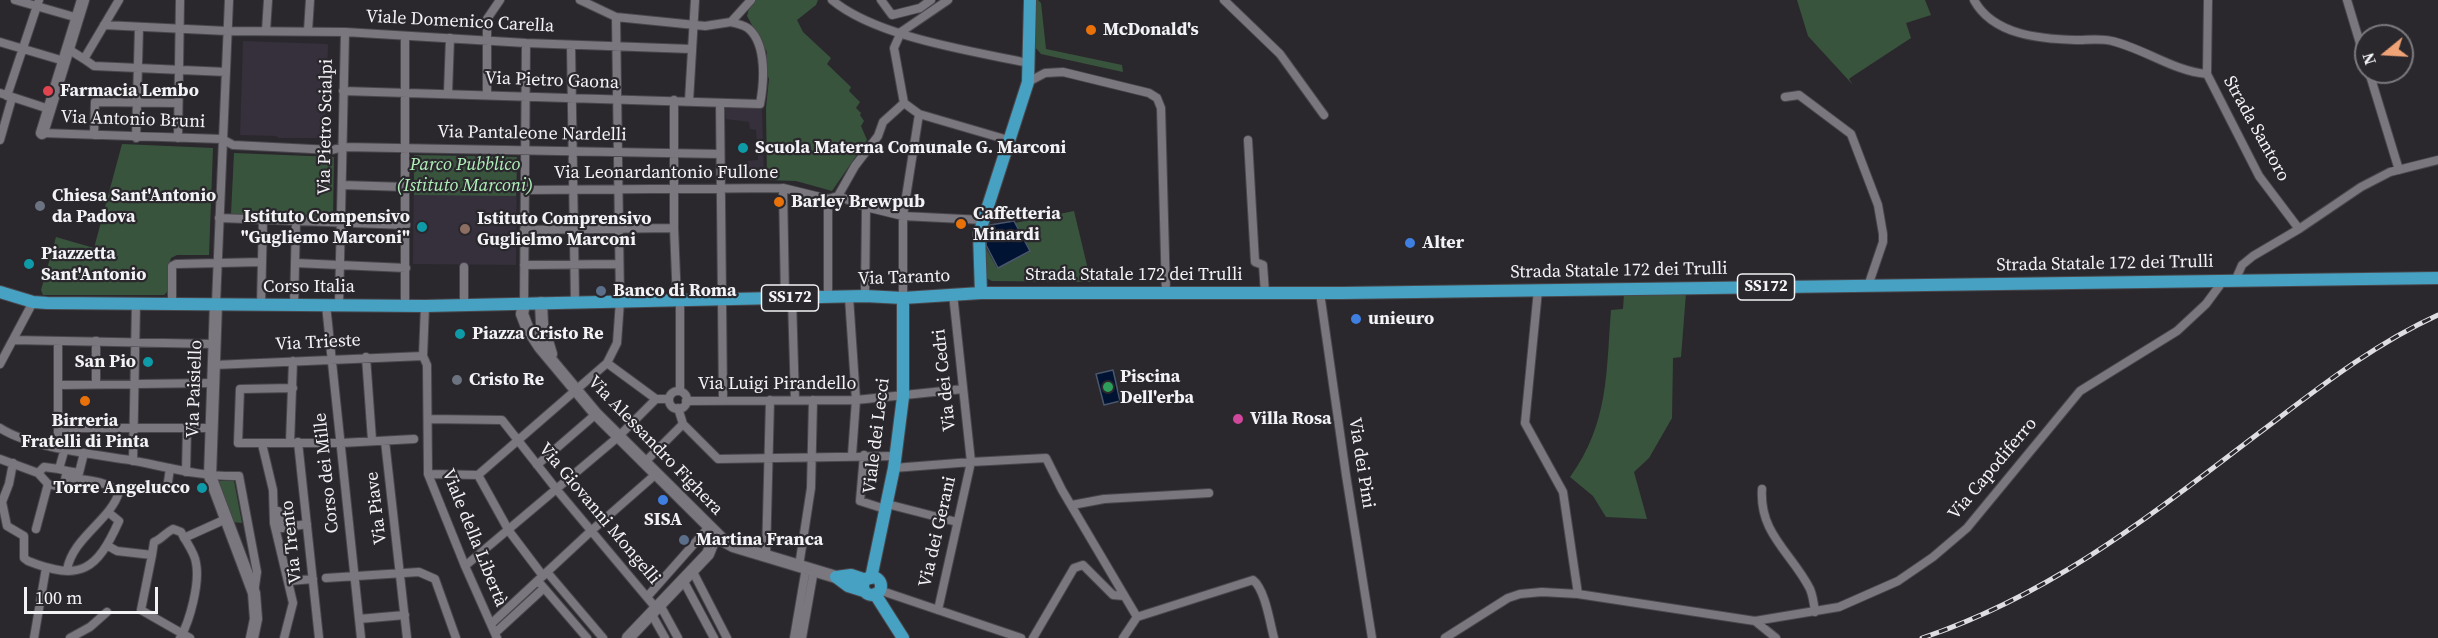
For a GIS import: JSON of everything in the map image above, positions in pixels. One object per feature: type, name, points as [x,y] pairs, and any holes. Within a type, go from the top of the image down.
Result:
[{"type":"main road","points":[[981,293],[979,234],[1028,82],[1030,0]]},
{"type":"main road","name":"Strada Statale 172 dei Trulli","points":[[981,293],[1320,293],[2438,278]]},
{"type":"main road","name":"Corso Italia","points":[[0,292],[33,303],[425,306],[620,301]]},
{"type":"main road","name":"Via Taranto","points":[[620,301],[903,297],[981,293]]},
{"type":"main road","name":"Viale dei Lecci","points":[[871,587],[895,462],[903,397],[903,297]]},
{"type":"main road","points":[[836,577],[848,586],[871,587],[903,638]]},
{"type":"street","points":[[15,0],[38,3],[78,18]]},
{"type":"street","points":[[42,133],[83,0]]},
{"type":"street","points":[[84,59],[119,0]]},
{"type":"street","points":[[177,138],[180,0]]},
{"type":"street","points":[[216,303],[229,0]]},
{"type":"street","points":[[266,31],[268,0]]},
{"type":"street","points":[[308,31],[310,0]]},
{"type":"street","points":[[487,95],[487,19],[500,0]]},
{"type":"street","points":[[580,0],[616,17],[692,26],[731,22],[751,0]]},
{"type":"street","points":[[689,101],[695,0]]},
{"type":"street","points":[[832,0],[861,18],[919,39],[1028,63]]},
{"type":"street","points":[[881,0],[892,15],[921,8],[927,1]]},
{"type":"street","points":[[948,0],[901,32],[894,48],[904,103],[919,114],[1008,140]]},
{"type":"street","points":[[1224,0],[1280,54],[1324,115]]},
{"type":"street","points":[[1974,0],[1981,12],[2010,30],[2058,40],[2110,40],[2168,65],[2207,74]]},
{"type":"street","name":"Strada Santoro","points":[[2208,0],[2207,74],[2259,176],[2299,229]]},
{"type":"street","points":[[2347,0],[2354,24]]},
{"type":"street","points":[[0,140],[7,96],[38,3]]},
{"type":"street","points":[[428,474],[478,475],[607,363],[617,343],[620,301],[616,17]]},
{"type":"street","name":"Via Pietro Gaona","points":[[343,91],[760,104],[763,87],[758,43],[749,28],[731,22]]},
{"type":"street","name":"Viale Domenico Carella","points":[[104,26],[227,31],[345,32],[571,46],[691,49]]},
{"type":"street","points":[[136,138],[140,27]]},
{"type":"street","name":"Via Pietro Scialpi","points":[[339,305],[345,32]]},
{"type":"street","points":[[405,36],[405,306]]},
{"type":"street","points":[[448,93],[450,38]]},
{"type":"street","points":[[0,42],[84,59],[94,66],[226,72]]},
{"type":"street","points":[[524,304],[526,43]]},
{"type":"street","points":[[571,46],[575,302]]},
{"type":"street","points":[[1028,82],[1045,73],[1063,72],[1149,93],[1157,98],[1161,108],[1166,293]]},
{"type":"street","points":[[2373,84],[2399,170]]},
{"type":"street","points":[[1785,97],[1799,95],[1851,134],[1878,205],[1883,234],[1868,286]]},
{"type":"street","points":[[7,96],[49,109]]},
{"type":"street","points":[[669,399],[673,407],[678,408],[683,407],[686,401],[684,394],[680,391],[674,189],[674,100]]},
{"type":"street","points":[[94,135],[95,102],[178,103]]},
{"type":"street","points":[[720,103],[724,300],[723,400]]},
{"type":"street","points":[[838,196],[855,166],[878,136],[884,122],[904,103]]},
{"type":"street","points":[[903,297],[903,216],[919,114]]},
{"type":"street","name":"Via Antonio Bruni","points":[[42,133],[222,140],[243,146],[332,150],[343,147]]},
{"type":"street","points":[[1248,140],[1255,262],[1263,266],[1265,293]]},
{"type":"street","name":"Via Pantaleone Nardelli","points":[[343,147],[720,154]]},
{"type":"street","name":"Via Capodiferro","points":[[1445,638],[1508,598],[1542,591],[1578,594],[1755,621],[1839,607],[1898,581],[1933,557],[1967,528],[2080,391],[2177,331],[2253,256],[2390,172],[2438,160]]},
{"type":"street","points":[[342,185],[406,187]]},
{"type":"street","points":[[783,188],[795,400]]},
{"type":"street","name":"Via Leonardantonio Fullone","points":[[524,190],[783,188],[828,199]]},
{"type":"street","points":[[828,298],[828,199],[838,196],[866,207],[903,216],[983,220]]},
{"type":"street","points":[[865,296],[866,207]]},
{"type":"street","points":[[219,218],[406,225]]},
{"type":"street","points":[[261,304],[263,220]]},
{"type":"street","points":[[294,306],[296,222]]},
{"type":"street","points":[[524,230],[671,228]]},
{"type":"street","points":[[172,303],[172,266],[176,264],[262,262]]},
{"type":"street","points":[[295,263],[406,267]]},
{"type":"street","points":[[524,265],[619,264]]},
{"type":"street","points":[[464,267],[464,305]]},
{"type":"street","points":[[1538,290],[1525,423],[1563,492],[1578,594]]},
{"type":"street","name":"Via dei Pini","points":[[1320,293],[1372,638]]},
{"type":"street","name":"Via dei Cedri","points":[[952,294],[971,462]]},
{"type":"street","points":[[849,297],[856,400],[852,455]]},
{"type":"street","points":[[0,364],[33,303]]},
{"type":"street","points":[[133,461],[135,303]]},
{"type":"street","name":"Via Paisiello","points":[[210,476],[216,303]]},
{"type":"street","name":"Via Alessandro Fighera","points":[[541,303],[540,313],[546,343],[556,366]]},
{"type":"street","name":"Via Alessandro Fighera","points":[[524,304],[522,314],[527,327],[576,392],[618,437],[713,530],[734,546],[836,577]]},
{"type":"street","name":"Corso dei Mille","points":[[326,305],[360,638]]},
{"type":"street","name":"Viale della Libertà","points":[[425,306],[423,356],[427,365],[428,474],[496,636]]},
{"type":"street","points":[[13,340],[214,344]]},
{"type":"street","points":[[0,459],[38,473],[48,484],[63,488],[64,472],[58,428],[58,341]]},
{"type":"street","points":[[96,341],[96,384]]},
{"type":"street","name":"Via Trieste","points":[[214,365],[423,356]]},
{"type":"street","points":[[366,357],[372,440]]},
{"type":"street","name":"Via Trento","points":[[293,361],[294,443],[307,524],[319,638]]},
{"type":"street","points":[[607,363],[656,399],[669,399]]},
{"type":"street","points":[[59,385],[213,383]]},
{"type":"street","points":[[292,388],[240,389],[238,443],[341,443],[414,439]]},
{"type":"street","points":[[903,397],[921,392],[963,389]]},
{"type":"street","points":[[669,399],[672,393],[680,391]]},
{"type":"street","name":"Via Luigi Pirandello","points":[[686,401],[856,400],[903,397]]},
{"type":"street","points":[[465,566],[618,437],[656,399]]},
{"type":"street","points":[[766,556],[770,400]]},
{"type":"street","points":[[802,638],[813,456],[813,400]]},
{"type":"street","points":[[678,408],[682,424],[718,459],[852,455],[895,462],[971,462],[1046,458],[1137,617]]},
{"type":"street","points":[[537,465],[596,414]]},
{"type":"street","name":"Via Giovanni Mongelli","points":[[429,419],[502,420],[556,490],[656,609]]},
{"type":"street","points":[[644,463],[682,424]]},
{"type":"street","points":[[58,428],[134,426],[212,428]]},
{"type":"street","points":[[0,428],[14,436],[84,453],[210,476],[239,476],[257,572],[254,593],[256,620],[252,638]]},
{"type":"street","points":[[186,472],[187,428]]},
{"type":"street","name":"Via Piave","points":[[385,441],[407,638]]},
{"type":"street","points":[[261,444],[282,528],[307,524]]},
{"type":"street","points":[[64,472],[80,473],[84,453]]},
{"type":"street","points":[[864,456],[860,501],[957,522]]},
{"type":"street","name":"Via dei Gerani","points":[[938,610],[971,462]]},
{"type":"street","points":[[13,463],[9,484],[1,502],[7,526],[24,536],[24,558],[46,568],[61,571],[86,569],[108,546],[119,521],[108,512]]},
{"type":"street","points":[[38,473],[44,467],[100,483],[118,491],[119,495],[108,512],[99,519],[71,556],[67,570]]},
{"type":"street","points":[[167,489],[170,468]]},
{"type":"street","points":[[496,636],[543,580],[591,531],[656,474]]},
{"type":"street","points":[[478,475],[509,531],[587,638]]},
{"type":"street","points":[[210,476],[254,593]]},
{"type":"street","points":[[36,529],[48,484]]},
{"type":"street","points":[[1762,489],[1761,504],[1773,537],[1786,552],[1811,591],[1815,612]]},
{"type":"street","points":[[273,490],[274,523],[293,603],[284,638]]},
{"type":"street","points":[[1072,505],[1104,499],[1209,493]]},
{"type":"street","points":[[184,538],[226,519]]},
{"type":"street","points":[[173,530],[181,532],[184,538],[196,561],[197,586],[184,637],[141,610],[154,542],[161,540],[166,533],[173,530]]},
{"type":"street","points":[[708,554],[713,530]]},
{"type":"street","points":[[647,597],[713,530]]},
{"type":"street","points":[[108,546],[117,551],[152,555]]},
{"type":"street","points":[[628,638],[708,554],[734,546]]},
{"type":"street","points":[[1033,638],[1074,568],[1083,566],[1113,595],[1124,596]]},
{"type":"street","points":[[34,638],[46,568]]},
{"type":"street","points":[[794,638],[806,568]]},
{"type":"street","points":[[692,570],[727,638]]},
{"type":"street","points":[[326,578],[419,572],[435,579],[456,638]]},
{"type":"street","points":[[289,581],[313,579]]},
{"type":"street","points":[[491,624],[543,580]]},
{"type":"street","points":[[543,580],[603,638]]},
{"type":"street","points":[[683,580],[714,638]]},
{"type":"street","points":[[1124,638],[1137,617],[1253,580],[1258,584],[1262,595],[1274,638]]},
{"type":"street","points":[[871,587],[1021,638]]},
{"type":"street","points":[[656,609],[665,638]]},
{"type":"street","points":[[656,609],[678,638]]},
{"type":"street","points":[[70,638],[90,627],[107,612]]},
{"type":"street","points":[[359,619],[405,615]]},
{"type":"street","points":[[1755,621],[1776,638]]},
{"type":"shaded area","points":[[243,41],[328,44],[325,138],[240,135]]},
{"type":"shaded area","points":[[724,106],[762,107],[764,178],[749,178],[748,161],[758,160],[756,130],[750,129],[749,122],[726,119]]},
{"type":"shaded area","name":"Istituto Comprensivo Guglielmo Marconi","points":[[414,155],[517,157],[516,265],[413,264]]},
{"type":"green space","points":[[751,0],[818,0],[816,5],[797,20],[803,32],[831,58],[827,64],[851,87],[849,91],[860,102],[856,108],[864,121],[861,126],[867,140],[832,191],[796,181],[767,180],[766,108],[769,79],[765,69],[767,52],[747,16]]},
{"type":"green space","points":[[1033,0],[1041,3],[1046,49],[1122,65],[1123,72],[1041,54],[1033,45]]},
{"type":"green space","points":[[1797,0],[1925,0],[1931,15],[1906,23],[1911,38],[1849,79],[1853,85],[1808,36]]},
{"type":"green space","points":[[122,144],[213,148],[209,255],[177,255],[171,258],[168,291],[164,295],[43,295],[41,290],[56,237],[94,248]]},
{"type":"green space","points":[[234,153],[334,157],[333,216],[231,214]]},
{"type":"green space","name":"Parco Pubblico (Istituto Marconi)","points":[[414,155],[517,157],[516,196],[414,195]]},
{"type":"green space","points":[[1074,211],[1091,282],[992,281],[986,278],[986,248],[997,268],[1030,252],[1015,223]]},
{"type":"green space","points":[[1686,293],[1681,357],[1673,358],[1672,418],[1649,458],[1634,472],[1647,519],[1606,517],[1593,496],[1570,477],[1583,457],[1599,417],[1606,376],[1611,310],[1623,309],[1624,294]]},
{"type":"green space","points":[[218,481],[234,481],[242,523],[232,522]]},
{"type":"water","points":[[1014,221],[1030,251],[998,268],[986,245],[987,228],[990,225]]},
{"type":"water","name":"Piscina Dell'erba","points":[[1113,370],[1120,401],[1104,405],[1096,374]]},
{"type":"railway","points":[[1922,638],[1970,620],[2015,599],[2099,550],[2345,369],[2390,340],[2438,315]]},
{"type":"place","name":"McDonald's","points":[[1091,30]]},
{"type":"place","name":"Farmacia Lembo","points":[[48,91]]},
{"type":"place","name":"Scuola Materna Comunale G. Marconi","points":[[743,148]]},
{"type":"place","name":"Barley Brewpub","points":[[779,202]]},
{"type":"place","name":"Chiesa Sant'Antonio da Padova","points":[[40,206]]},
{"type":"place","name":"Caffetteria Minardi","points":[[961,224]]},
{"type":"place","name":"Istituto Compensivo \"Gugliemo Marconi\"","points":[[422,227]]},
{"type":"place","name":"Istituto Comprensivo Guglielmo Marconi","points":[[465,229]]},
{"type":"place","name":"Alter","points":[[1410,243]]},
{"type":"place","name":"Piazzetta Sant'Antonio","points":[[29,264]]},
{"type":"place","name":"Banco di Roma","points":[[601,291]]},
{"type":"place","name":"unieuro","points":[[1356,319]]},
{"type":"place","name":"Piazza Cristo Re","points":[[460,334]]},
{"type":"place","name":"San Pio","points":[[148,362]]},
{"type":"place","name":"Cristo Re","points":[[457,380]]},
{"type":"place","name":"Piscina Dell'erba","points":[[1108,387]]},
{"type":"place","name":"Birreria Fratelli di Pinta","points":[[85,401]]},
{"type":"place","name":"Villa Rosa","points":[[1238,419]]},
{"type":"place","name":"Torre Angelucco","points":[[202,488]]},
{"type":"place","name":"SISA","points":[[663,500]]},
{"type":"place","name":"Martina Franca","points":[[684,540]]}]
